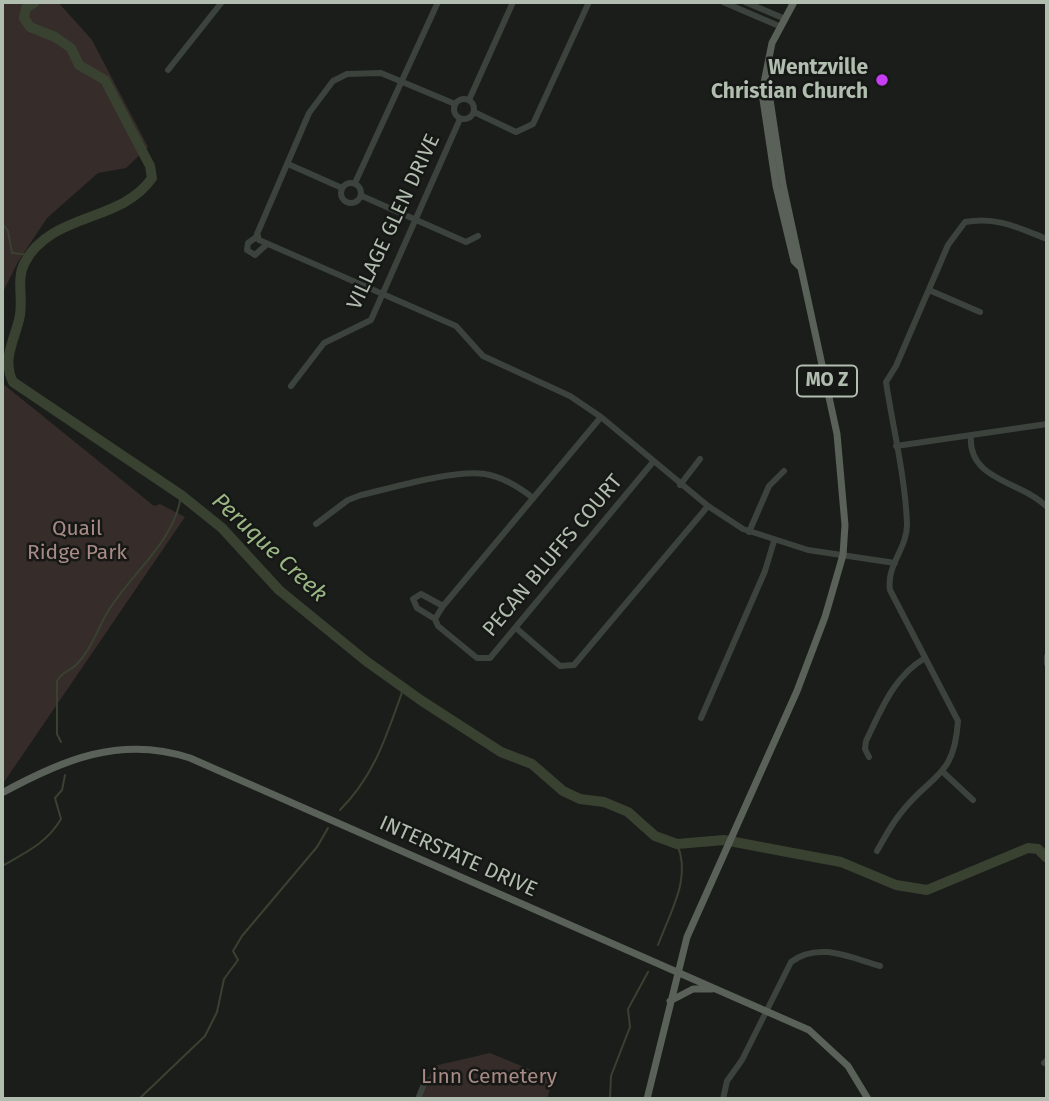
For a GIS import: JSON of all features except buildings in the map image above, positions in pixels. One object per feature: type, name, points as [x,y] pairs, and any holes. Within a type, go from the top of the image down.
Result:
[{"type":"main road","name":"MO Z","points":[[647,1099],[687,937],[714,870],[815,646],[843,555],[845,525],[837,434],[783,185],[769,93],[765,86],[772,43],[794,2]]},
{"type":"main road","name":"INTERSTATE DRIVE","points":[[2,793],[38,773],[97,751],[142,748],[181,755],[809,1030],[839,1056],[868,1099]]},
{"type":"main road","points":[[670,1001],[693,989],[716,989]]},
{"type":"street","points":[[167,70],[222,2]]},
{"type":"street","points":[[288,163],[342,188],[355,183],[438,2]]},
{"type":"street","points":[[513,2],[469,100],[474,112],[516,132],[533,124],[589,2]]},
{"type":"street","points":[[723,2],[781,22]]},
{"type":"street","points":[[745,2],[781,22]]},
{"type":"street","points":[[266,245],[254,255],[247,250],[248,243],[259,238],[309,113],[332,81],[366,72],[402,81],[455,104]]},
{"type":"street","points":[[455,104],[464,99],[469,100]]},
{"type":"street","points":[[455,104],[456,115],[460,119],[471,117],[474,112]]},
{"type":"street","name":"VILLAGE GLEN DRIVE","points":[[291,386],[324,343],[371,320],[460,119]]},
{"type":"street","points":[[355,183],[360,186],[362,196]]},
{"type":"street","points":[[342,188],[341,195],[351,204],[362,196]]},
{"type":"street","points":[[362,196],[466,242],[478,236]]},
{"type":"street","points":[[877,851],[900,814],[944,773],[953,754],[958,721],[894,601],[889,580],[902,550],[907,525],[886,382],[948,245],[965,222],[982,219],[1003,221],[1047,239]]},
{"type":"street","points":[[259,238],[266,245],[456,326],[483,356],[570,396],[601,417],[680,485],[749,531],[774,541],[895,563]]},
{"type":"street","points":[[929,290],[980,312]]},
{"type":"street","points":[[443,606],[421,594],[413,599],[417,608],[435,620],[443,606],[601,417]]},
{"type":"street","points":[[896,446],[1047,424]]},
{"type":"street","points":[[971,435],[976,462],[988,474],[1026,491],[1047,507]]},
{"type":"street","points":[[680,485],[700,459]]},
{"type":"street","name":"PECAN BLUFFS COURT","points":[[435,620],[438,626],[482,660],[490,658],[653,462]]},
{"type":"street","points":[[749,531],[769,486],[784,471]]},
{"type":"street","points":[[316,524],[348,500],[361,495],[461,474],[495,476],[516,485],[533,498]]},
{"type":"street","points":[[516,628],[561,666],[574,665],[708,506]]},
{"type":"street","points":[[701,718],[765,571],[774,541]]},
{"type":"street","points":[[1047,656],[1047,664]]},
{"type":"street","points":[[869,757],[866,741],[900,678],[907,669],[925,659]]},
{"type":"street","points":[[944,773],[973,800]]},
{"type":"street","points":[[723,1099],[727,1081],[743,1060],[788,966],[804,954],[828,952],[880,966]]},
{"type":"street","points":[[418,1099],[426,1079]]},
{"type":"green space","points":[[2,2],[58,2],[92,40],[148,147],[126,168],[98,173],[47,218],[18,262],[2,294]]},
{"type":"green space","name":"Quail Ridge Park","points":[[2,383],[154,506],[160,504],[185,517],[2,785]]},
{"type":"green space","name":"Linn Cemetery","points":[[490,1053],[553,1079],[547,1099],[419,1099],[434,1066]]},
{"type":"waterway","name":"Peruque Creek","points":[[35,2],[26,8],[24,18],[30,27],[55,37],[71,48],[79,65],[105,80],[150,166],[152,178],[139,192],[123,203],[52,234],[37,246],[25,262],[20,281],[20,315],[8,365],[13,382],[181,495],[222,528],[279,590],[366,661],[422,701],[501,752],[532,764],[563,791],[580,799],[604,802],[628,812],[655,836],[677,844],[724,840],[841,862],[896,885],[927,890],[1028,848],[1038,849],[1047,858]]},
{"type":"waterway","points":[[2,223],[8,231],[12,253],[30,255]]},
{"type":"waterway","points":[[61,742],[57,734],[57,681],[82,658],[116,599],[161,543],[177,512],[181,495]]},
{"type":"waterway","points":[[340,810],[372,767],[404,687]]},
{"type":"waterway","points":[[2,866],[35,847],[61,819],[55,798],[62,790],[65,775]]},
{"type":"waterway","points":[[139,1099],[205,1036],[217,1012],[224,979],[238,960],[233,951],[242,936],[317,847],[328,828]]},
{"type":"waterway","points":[[658,945],[681,882],[681,857],[677,844]]},
{"type":"waterway","points":[[610,1099],[611,1076],[630,1027],[628,1009],[648,972]]},
{"type":"place","name":"Wentzville Christian Church","points":[[882,80]]}]
